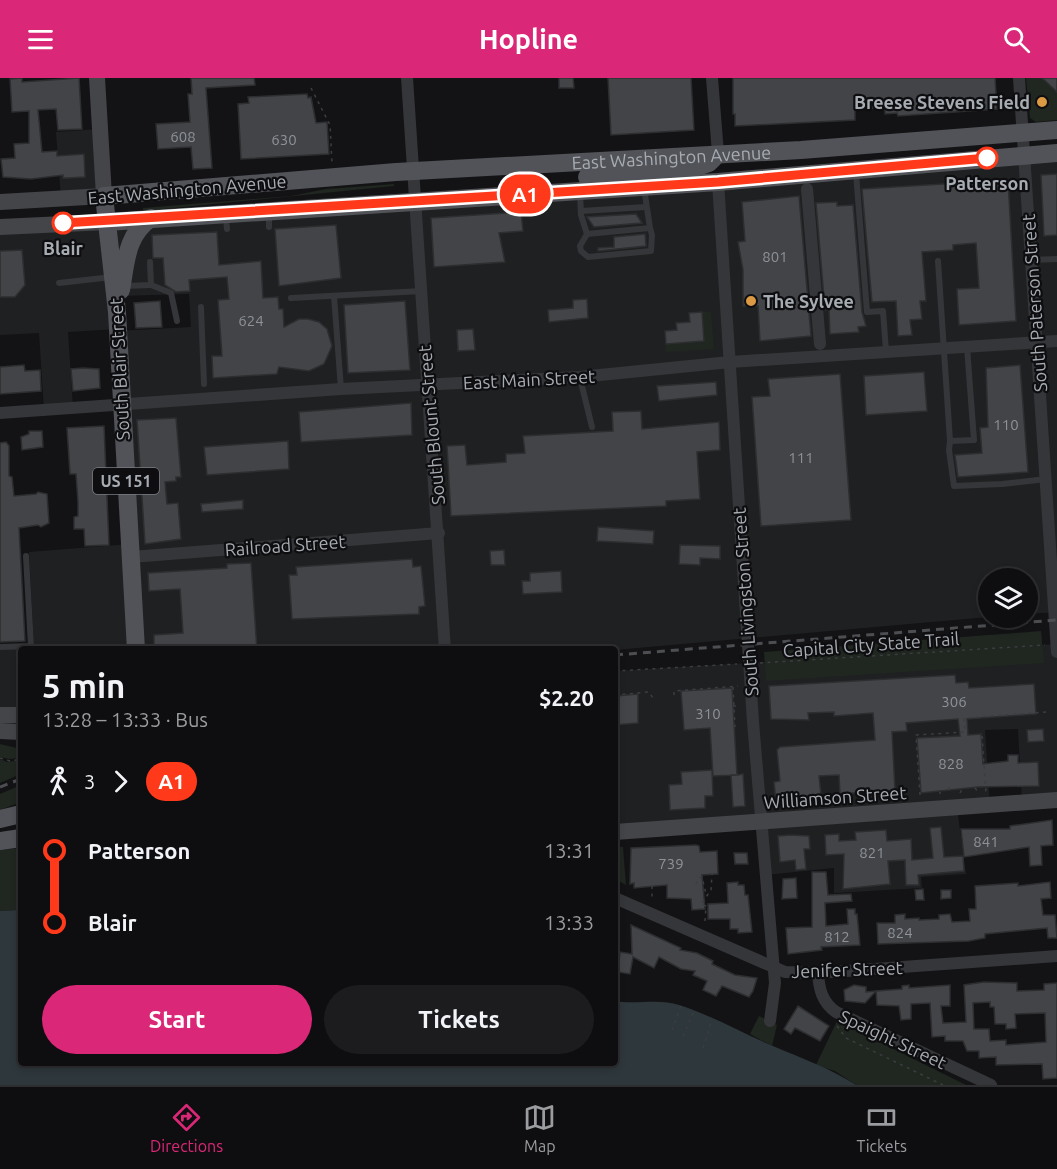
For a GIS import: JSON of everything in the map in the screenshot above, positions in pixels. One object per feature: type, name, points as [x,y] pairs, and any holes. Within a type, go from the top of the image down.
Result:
[{"type":"main road","name":"East Washington Avenue","points":[[104,196],[413,171],[1057,130]]},
{"type":"main road","points":[[718,182],[727,169],[742,162],[931,146],[942,139]]},
{"type":"main road","points":[[518,194],[537,184],[564,179],[697,167],[709,163],[718,153]]},
{"type":"main road","name":"East Washington Avenue","points":[[107,222],[151,218],[227,221],[269,219],[414,201],[718,182],[1057,153]]},
{"type":"main road","name":"South Blair Street","points":[[104,196],[117,282],[121,404],[136,646]]},
{"type":"main road","name":"US 151","points":[[117,282],[133,236],[151,218]]},
{"type":"main road","points":[[0,819],[18,815]]},
{"type":"main road","points":[[0,841],[18,838]]},
{"type":"street","points":[[97,78],[104,196]]},
{"type":"street","name":"South Blount Street","points":[[407,78],[445,646]]},
{"type":"street","points":[[712,78],[718,153]]},
{"type":"street","name":"South Paterson Street","points":[[1019,78],[1046,479],[1054,649]]},
{"type":"street","name":"South Livingston Street","points":[[718,182],[761,823],[775,983],[770,1021]]},
{"type":"street","points":[[807,189],[820,344]]},
{"type":"street","name":"East Washington Avenue","points":[[0,202],[104,196]]},
{"type":"street","name":"East Washington Avenue","points":[[0,227],[107,222]]},
{"type":"street","name":"East Main Street","points":[[0,413],[341,389],[580,377],[730,362],[1057,341]]},
{"type":"street","name":"Railroad Street","points":[[131,557],[439,533]]},
{"type":"street","points":[[0,715],[18,715]]},
{"type":"street","points":[[0,731],[18,732]]},
{"type":"street","name":"Williamson Street","points":[[618,832],[1057,800]]},
{"type":"street","name":"Jenifer Street","points":[[618,899],[785,972],[818,973],[1057,956]]},
{"type":"street","name":"Spaight Street","points":[[818,973],[820,992],[829,1007],[991,1085]]},
{"type":"lane","points":[[856,169],[867,312],[882,311],[886,351]]},
{"type":"lane","points":[[580,189],[581,211],[587,234],[580,246],[581,251],[588,257],[629,255],[651,251],[652,234],[644,185]]},
{"type":"lane","points":[[581,211],[646,207]]},
{"type":"lane","points":[[587,234],[650,228]]},
{"type":"lane","points":[[1031,260],[1057,259]]},
{"type":"lane","points":[[938,261],[949,450],[954,486],[1046,479]]},
{"type":"lane","points":[[150,262],[151,285]]},
{"type":"lane","points":[[59,282],[117,282],[151,285],[171,293],[177,321]]},
{"type":"lane","points":[[291,298],[422,291]]},
{"type":"lane","points":[[333,296],[341,389]]},
{"type":"lane","points":[[201,308],[204,384]]},
{"type":"lane","points":[[950,441],[974,440],[967,346]]},
{"type":"lane","points":[[580,377],[592,427]]},
{"type":"lane","points":[[26,556],[31,646]]},
{"type":"lane","points":[[0,647],[18,646]]},
{"type":"path","points":[[311,88],[330,125],[332,163]]},
{"type":"path","name":"Capital City State Trail","points":[[765,663],[1054,649]]},
{"type":"path","points":[[618,671],[737,664]]},
{"type":"path","points":[[674,695],[674,690],[739,686]]},
{"type":"path","points":[[733,687],[735,727],[742,726]]},
{"type":"path","points":[[618,695],[649,692],[653,698]]},
{"type":"path","points":[[734,706],[740,706]]},
{"type":"path","points":[[920,795],[916,735],[965,732],[964,718],[1046,712]]},
{"type":"path","points":[[982,736],[986,792]]},
{"type":"path","points":[[0,758],[10,761],[18,760]]},
{"type":"path","points":[[950,787],[950,794]]},
{"type":"path","points":[[975,788],[978,792]]},
{"type":"path","points":[[960,793],[962,789]]},
{"type":"path","points":[[705,921],[706,906],[701,904],[711,890],[712,874]]},
{"type":"path","points":[[696,884],[698,878],[702,877],[706,896]]},
{"type":"path","points":[[652,885],[652,898]]},
{"type":"path","points":[[672,1030],[681,1006]]},
{"type":"path","points":[[683,1036],[694,1011]]},
{"type":"path","points":[[703,1048],[712,1019]]},
{"type":"path","points":[[835,1022],[846,1038],[943,1085]]},
{"type":"shaded area","name":"Breese Stevens Field","points":[[1026,78],[1057,78],[1057,120],[1036,122],[1030,118]]},
{"type":"shaded area","points":[[100,129],[104,196],[61,198],[56,132]]},
{"type":"shaded area","points":[[1057,153],[1057,612],[1038,613],[1038,568],[978,568],[978,618],[618,650],[618,646],[34,646],[29,552],[130,544],[117,331],[191,327],[189,294],[120,296],[117,329],[68,332],[73,408],[44,410],[39,333],[0,335],[0,227]]},
{"type":"shaded area","points":[[394,184],[394,186],[143,211],[143,208],[291,196],[326,189]]},
{"type":"shaded area","points":[[711,311],[714,349],[666,352],[666,344],[704,341],[702,312]]},
{"type":"shaded area","points":[[1041,631],[1044,663],[766,681],[764,652]]},
{"type":"shaded area","points":[[1057,644],[1057,800],[1022,802],[1018,729],[985,730],[990,805],[957,808],[966,874],[921,877],[922,888],[834,893],[834,868],[765,875],[761,823],[618,832],[618,671]]},
{"type":"shaded area","points":[[18,648],[18,715],[0,715],[0,649]]},
{"type":"shaded area","points":[[0,744],[18,748],[18,758],[0,757]]},
{"type":"shaded area","points":[[0,759],[7,762],[18,760],[18,775],[0,783]]},
{"type":"shaded area","points":[[18,786],[18,803],[0,810],[0,794]]},
{"type":"shaded area","points":[[618,847],[623,847],[626,885],[618,881]]},
{"type":"shaded area","points":[[18,848],[18,910],[0,911],[0,850]]},
{"type":"shaded area","points":[[18,910],[18,1066],[618,1066],[618,1001],[655,1002],[671,1003],[691,1009],[826,1068],[856,1085],[0,1085],[0,911]]},
{"type":"shaded area","points":[[759,1016],[777,1025],[772,1046],[750,1034]]},
{"type":"shaded area","points":[[837,1021],[966,1085],[856,1085],[835,1071],[816,1065]]},
{"type":"building","points":[[22,78],[22,82],[79,78],[82,129],[58,130],[56,109],[38,110],[42,152],[57,151],[57,156],[84,154],[85,177],[63,178],[63,175],[31,179],[3,177],[1,159],[15,158],[14,144],[29,143],[29,111],[12,112],[10,79]]},
{"type":"building","points":[[191,78],[254,78],[255,85],[206,88],[212,168],[193,169],[191,147],[158,149],[156,124],[190,122],[188,94],[192,94]]},
{"type":"building","points":[[559,78],[573,78],[574,88],[559,88]]},
{"type":"building","points":[[608,78],[691,78],[694,130],[611,135]]},
{"type":"building","points":[[733,78],[995,78],[997,109],[898,116],[897,113],[885,114],[885,108],[855,109],[855,120],[735,126]]},
{"type":"building","points":[[1042,78],[1057,78],[1057,92]]},
{"type":"building","points":[[307,94],[308,98],[311,97],[316,123],[327,122],[329,154],[241,159],[238,104],[249,103],[248,97]]},
{"type":"building","points":[[1057,174],[1057,235],[1044,236],[1041,175]]},
{"type":"building","points":[[1008,180],[1016,321],[959,325],[957,289],[979,288],[976,243],[953,245],[953,250],[922,252],[926,301],[920,301],[922,319],[910,320],[912,335],[898,336],[896,301],[872,302],[862,189]]},
{"type":"building","points":[[799,196],[811,336],[760,341],[758,306],[743,306],[743,270],[738,242],[745,241],[742,202]]},
{"type":"building","points":[[837,202],[837,206],[853,205],[862,312],[866,326],[858,327],[859,332],[830,334],[829,310],[825,310],[816,203]]},
{"type":"building","points":[[521,212],[523,231],[499,233],[505,262],[434,267],[431,218]]},
{"type":"building","points":[[636,214],[642,223],[594,227],[587,217]]},
{"type":"building","points":[[336,225],[341,278],[279,286],[275,229]]},
{"type":"building","points":[[217,232],[219,265],[261,261],[263,298],[278,297],[279,309],[283,309],[284,327],[299,319],[308,319],[319,322],[327,329],[332,346],[324,364],[309,371],[279,367],[277,374],[213,378],[212,356],[222,356],[218,300],[229,299],[227,277],[189,280],[190,291],[176,292],[165,285],[163,258],[153,258],[152,235]]},
{"type":"building","points":[[645,234],[646,246],[598,251],[598,248],[614,247],[614,237]]},
{"type":"building","points":[[22,250],[25,285],[15,297],[0,297],[0,251]]},
{"type":"building","points":[[587,299],[588,318],[549,322],[548,310],[573,308],[573,300]]},
{"type":"building","points":[[160,301],[162,327],[136,328],[134,303]]},
{"type":"building","points":[[405,301],[410,370],[348,373],[344,305]]},
{"type":"building","points":[[702,312],[704,341],[666,344],[665,331],[677,330],[676,323],[690,322],[689,313]]},
{"type":"building","points":[[473,329],[475,350],[458,351],[457,330]]},
{"type":"building","points":[[24,365],[25,371],[40,370],[41,391],[0,394],[0,367]]},
{"type":"building","points":[[1020,365],[1028,472],[958,477],[955,455],[982,453],[980,428],[988,427],[986,368]]},
{"type":"building","points":[[71,369],[99,369],[100,388],[73,391]]},
{"type":"building","points":[[924,372],[927,411],[866,415],[864,376]]},
{"type":"building","points":[[840,374],[851,520],[761,526],[752,397],[770,396],[768,379]]},
{"type":"building","points":[[716,382],[717,395],[659,401],[657,386]]},
{"type":"building","points":[[411,403],[412,435],[301,442],[299,412]]},
{"type":"building","points":[[641,411],[642,429],[719,422],[720,450],[697,452],[700,499],[666,501],[666,506],[451,516],[447,446],[465,445],[467,465],[506,462],[506,454],[525,453],[523,436],[613,431],[612,412]]},
{"type":"building","points":[[176,418],[181,477],[176,477],[176,481],[165,482],[167,504],[178,503],[181,539],[145,544],[137,420]]},
{"type":"building","points":[[104,426],[109,545],[85,546],[84,529],[74,529],[74,517],[78,516],[78,502],[76,474],[70,474],[67,428]]},
{"type":"building","points":[[29,431],[42,431],[43,447],[22,450],[21,437],[29,434]]},
{"type":"building","points":[[288,441],[289,469],[207,475],[204,447]]},
{"type":"building","points":[[6,442],[9,446],[9,476],[12,477],[14,496],[38,492],[47,494],[49,523],[41,527],[38,525],[19,528],[25,641],[0,642],[0,443]]},
{"type":"building","points":[[243,500],[243,509],[202,512],[201,504]]},
{"type":"building","points":[[598,527],[654,531],[653,544],[597,541]]},
{"type":"building","points":[[680,545],[720,546],[720,559],[700,558],[700,565],[679,564]]},
{"type":"building","points":[[504,550],[505,565],[491,565],[490,551]]},
{"type":"building","points":[[412,559],[413,567],[421,566],[425,606],[419,607],[419,614],[292,619],[289,575],[297,575],[296,567]]},
{"type":"building","points":[[251,563],[257,646],[154,646],[154,635],[183,633],[180,589],[149,591],[148,573],[227,568],[227,564]]},
{"type":"building","points":[[561,571],[562,592],[523,594],[522,581],[530,581],[530,573]]},
{"type":"building","points":[[955,675],[956,683],[968,682],[969,688],[1034,684],[1036,714],[967,719],[968,735],[981,734],[983,764],[1008,761],[1008,755],[1018,755],[1018,763],[1038,762],[1039,786],[978,787],[921,793],[917,738],[960,736],[958,719],[906,723],[907,731],[892,732],[895,790],[840,794],[839,775],[819,776],[821,795],[787,799],[788,804],[776,802],[774,782],[780,781],[777,750],[780,747],[875,740],[873,713],[834,716],[834,712],[808,713],[809,720],[771,719],[769,686]]},
{"type":"building","points":[[732,688],[737,775],[743,774],[745,806],[733,807],[731,775],[713,776],[710,728],[684,730],[681,691]]},
{"type":"building","points":[[638,694],[638,723],[618,725],[618,696]]},
{"type":"building","points":[[1043,729],[1044,741],[1028,742],[1027,730]]},
{"type":"building","points":[[712,770],[713,796],[705,796],[705,808],[670,810],[669,785],[682,784],[681,772]]},
{"type":"building","points":[[1052,820],[1053,845],[1041,846],[1042,865],[1030,866],[1029,847],[964,857],[961,829],[1010,829],[1010,826]]},
{"type":"building","points":[[941,827],[944,857],[963,856],[964,871],[918,875],[919,885],[906,885],[905,860],[888,861],[890,884],[843,889],[844,854],[826,855],[825,835],[839,834],[839,841],[856,840],[855,832],[886,830],[887,841],[911,839],[912,860],[933,858],[930,828]]},
{"type":"building","points":[[778,836],[809,836],[810,849],[804,849],[806,869],[796,870],[795,860],[780,862]]},
{"type":"building","points":[[699,846],[700,852],[717,851],[718,874],[702,875],[705,909],[692,910],[691,899],[667,898],[667,885],[634,888],[634,883],[630,884],[631,848]]},
{"type":"building","points":[[734,853],[747,853],[748,864],[735,864]]},
{"type":"building","points":[[812,872],[826,872],[828,895],[851,894],[852,901],[825,903],[826,926],[848,924],[847,909],[855,909],[860,945],[821,947],[822,950],[788,954],[786,928],[812,927]]},
{"type":"building","points":[[796,878],[797,898],[782,899],[783,879]]},
{"type":"building","points":[[738,882],[738,885],[744,885],[745,895],[748,895],[752,932],[738,933],[738,929],[730,929],[730,919],[708,919],[708,904],[728,903],[727,883]]},
{"type":"building","points":[[1050,882],[1051,898],[1041,899],[1043,915],[1055,915],[1057,938],[1048,938],[1047,928],[985,934],[985,938],[969,941],[878,944],[877,923],[895,923],[895,915],[905,914],[905,919],[919,918],[919,920],[939,919],[939,915],[950,914],[952,922],[970,921],[969,909],[976,909],[975,886],[1018,883],[1018,886]]},
{"type":"building","points":[[923,889],[924,900],[916,900],[915,890]]},
{"type":"building","points":[[941,890],[951,890],[951,898],[941,899]]},
{"type":"building","points":[[631,925],[681,948],[680,950],[697,953],[713,961],[712,964],[735,975],[757,978],[753,991],[749,997],[722,986],[716,996],[703,990],[707,981],[693,975],[695,971],[681,969],[659,957],[654,968],[633,957],[630,974],[618,972],[620,952],[632,954]]},
{"type":"building","points":[[984,982],[1017,983],[1017,991],[1044,990],[1044,984],[1057,983],[1057,1078],[1043,1079],[1042,1064],[996,1065],[996,1057],[979,1058],[979,1051],[967,1051],[963,1041],[945,1041],[945,1036],[932,1037],[930,1003],[911,1004],[911,1019],[901,1020],[899,1006],[877,1005],[876,991],[902,989],[902,986],[909,985],[909,988],[950,985],[950,1006],[941,1006],[943,1023],[966,1022],[964,985]],"holes":[[[990,1002],[990,1007],[994,1007],[995,1024],[1006,1024],[1006,1029],[1016,1028],[1015,1014],[1045,1013],[1046,1042],[1006,1045],[1006,1040],[990,1041],[989,1029],[974,1029],[973,1003]]]},
{"type":"building","points":[[854,985],[866,987],[866,992],[876,991],[865,1003],[845,1001],[844,990]]},
{"type":"building","points":[[798,1006],[829,1026],[820,1041],[795,1028],[791,1034],[784,1029]]},
{"type":"railway","points":[[618,655],[1057,620]]},
{"type":"railway","points":[[0,787],[18,780]]},
{"type":"bus line","name":"A1","points":[[63,223],[718,182],[987,158]]},
{"type":"place","name":"Breese Stevens Field","points":[[1042,102]]},
{"type":"place","name":"Patterson","points":[[987,158]]},
{"type":"place","name":"Blair","points":[[63,223]]},
{"type":"place","name":"The Sylvee","points":[[751,301]]}]
